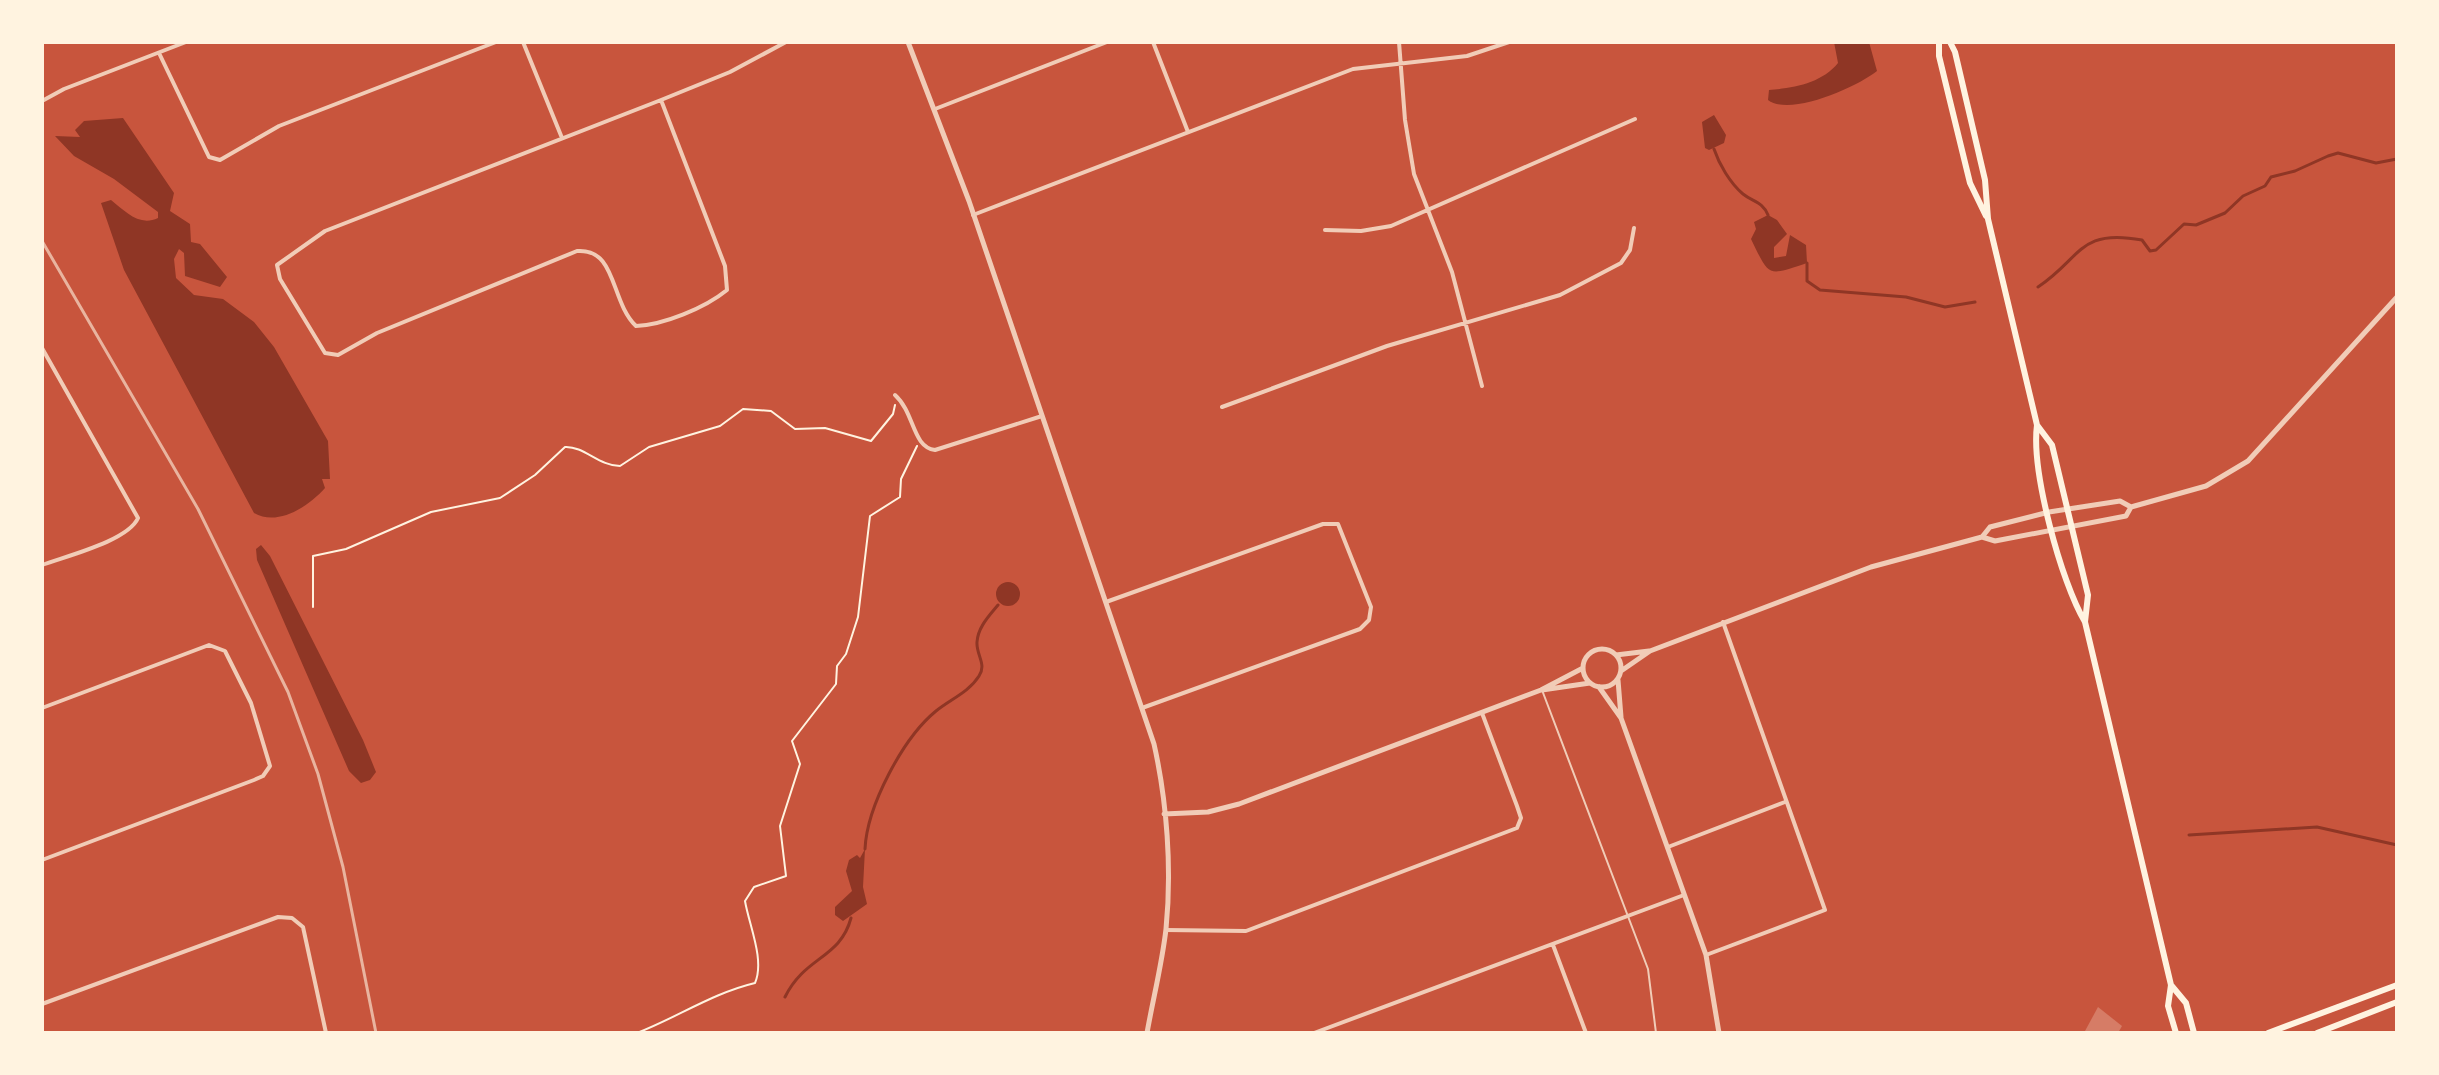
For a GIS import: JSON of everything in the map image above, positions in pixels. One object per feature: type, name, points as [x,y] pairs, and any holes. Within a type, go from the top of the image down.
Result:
[{"type":"main road","points":[[1939,42],[1939,56],[1970,183],[1988,219]]},
{"type":"main road","points":[[1950,42],[1985,180],[1988,219],[2037,425],[2034,447],[2070,598],[2085,622],[2171,985],[2168,1006],[2176,1033]]},
{"type":"main road","points":[[2037,425],[2052,445],[2088,595],[2085,622]]},
{"type":"main road","points":[[2171,985],[2186,1003],[2194,1033]]},
{"type":"main road","points":[[2268,1033],[2397,985]]},
{"type":"main road","points":[[2317,1033],[2397,1002]]},
{"type":"street","points":[[42,101],[64,89],[186,42]]},
{"type":"street","points":[[159,53],[209,157],[220,160],[279,126],[496,42]]},
{"type":"street","points":[[523,42],[562,138]]},
{"type":"street","points":[[908,42],[973,215],[1142,708],[1160,773],[1164,814],[1166,930],[1147,1033]]},
{"type":"street","points":[[935,109],[1107,42]]},
{"type":"street","points":[[1153,42],[1188,132]]},
{"type":"street","points":[[1399,42],[1409,151],[1468,324],[1482,386]]},
{"type":"street","points":[[973,215],[1341,73],[1467,56],[1509,42]]},
{"type":"street","points":[[661,100],[725,266],[727,290],[717,299],[651,326],[636,326],[623,313],[603,258],[595,251],[577,251],[377,333],[338,355],[325,353],[280,279],[277,265],[286,255],[325,231],[730,72],[782,43]]},
{"type":"street","points":[[1325,230],[1361,231],[1391,226],[1635,119]]},
{"type":"street","points":[[1222,407],[1387,346],[1545,301],[1621,263],[1630,250],[1634,228]]},
{"type":"street","points":[[1982,537],[1990,527],[2049,512],[2120,501],[2131,507],[2206,486],[2248,461],[2397,297]]},
{"type":"street","points":[[42,348],[138,518],[133,527],[113,538],[42,565]]},
{"type":"street","points":[[895,395],[908,406],[920,443],[935,450],[1042,416]]},
{"type":"street","points":[[1719,1033],[1706,955],[1621,718],[1618,679],[1621,671],[1650,651],[1871,567],[1982,537],[1995,541],[2126,516],[2131,507]]},
{"type":"street","points":[[1106,602],[1323,524],[1338,524],[1371,607],[1369,620],[1360,629],[1142,708]]},
{"type":"street","points":[[1706,955],[1825,910],[1723,622]]},
{"type":"street","points":[[42,708],[209,645],[225,651],[251,703],[270,766],[263,776],[254,780],[42,860]]},
{"type":"street","points":[[1590,683],[1583,668],[1586,658],[1594,651],[1606,649],[1616,655],[1650,651]]},
{"type":"street","points":[[1616,655],[1621,671]]},
{"type":"street","points":[[1164,814],[1208,812],[1239,804],[1541,690],[1583,668]]},
{"type":"street","points":[[1541,690],[1590,683],[1599,687],[1610,686],[1618,679]]},
{"type":"street","points":[[1599,687],[1621,718]]},
{"type":"street","points":[[1166,930],[1246,931],[1517,828],[1521,818],[1481,712]]},
{"type":"street","points":[[1667,847],[1785,802]]},
{"type":"street","points":[[1314,1033],[1684,895]]},
{"type":"street","points":[[42,1004],[278,917],[288,917],[303,927],[326,1033]]},
{"type":"street","points":[[1553,944],[1586,1033]]},
{"type":"lane","points":[[1541,690],[1630,915],[1648,969],[1656,1033]]},
{"type":"path","points":[[313,607],[313,556],[346,549],[431,512],[500,498],[535,475],[565,447],[572,446],[603,463],[620,466],[649,447],[720,426],[743,409],[771,411],[795,429],[825,428],[871,441],[893,414],[895,395]]},
{"type":"path","points":[[637,1033],[669,1021],[724,990],[755,983],[759,974],[757,956],[745,901],[754,887],[786,876],[780,826],[800,764],[792,741],[836,684],[837,666],[846,654],[858,617],[870,516],[900,497],[901,479],[920,443]]},
{"type":"shaded area","points":[[1834,42],[1869,42],[1877,71],[1840,92],[1807,103],[1778,104],[1768,100],[1769,90],[1807,83],[1831,70],[1838,63]]},
{"type":"shaded area","points":[[1714,115],[1726,135],[1724,143],[1709,150],[1705,148],[1702,122]]},
{"type":"shaded area","points":[[123,118],[174,193],[170,211],[190,224],[191,242],[200,244],[227,277],[220,287],[185,276],[184,253],[179,249],[174,259],[176,278],[194,295],[223,299],[254,322],[274,347],[328,441],[330,479],[322,479],[325,488],[302,508],[273,518],[254,513],[124,270],[101,203],[111,200],[145,221],[158,218],[158,212],[114,179],[74,156],[55,136],[80,137],[75,130],[84,121]]},
{"type":"shaded area","points":[[1768,215],[1777,220],[1787,234],[1774,247],[1774,258],[1786,256],[1790,235],[1806,245],[1807,263],[1777,271],[1771,270],[1762,261],[1751,239],[1756,229],[1754,222]]},
{"type":"shaded area","points":[[261,545],[270,556],[363,740],[376,772],[370,780],[361,783],[349,771],[257,560],[256,549]]},
{"type":"shaded area","points":[[1003,582],[1013,582],[1020,589],[1020,599],[1013,606],[1003,606],[996,599],[996,589]]},
{"type":"shaded area","points":[[865,849],[863,887],[867,904],[843,921],[835,915],[835,907],[852,891],[846,871],[849,860],[857,855],[860,858]]},
{"type":"building","points":[[2098,1007],[2122,1026],[2118,1033],[2085,1031]]},
{"type":"waterway","points":[[1714,149],[1734,184],[1761,205],[1768,215]]},
{"type":"waterway","points":[[2038,287],[2093,242],[2121,237],[2142,240],[2150,251],[2156,250],[2184,224],[2196,225],[2225,213],[2243,196],[2265,186],[2271,177],[2295,171],[2328,156],[2338,153],[2376,163],[2397,159]]},
{"type":"waterway","points":[[1807,263],[1807,281],[1820,290],[1906,297],[1945,307],[1975,302]]},
{"type":"waterway","points":[[865,849],[872,813],[889,774],[911,738],[936,711],[970,687],[979,676],[982,667],[977,647],[979,631],[998,605]]},
{"type":"waterway","points":[[2189,835],[2317,827],[2397,845]]},
{"type":"waterway","points":[[785,997],[802,973],[839,942],[851,918]]},
{"type":"railway","points":[[42,241],[198,509],[288,692],[318,774],[343,867],[376,1033]]}]
